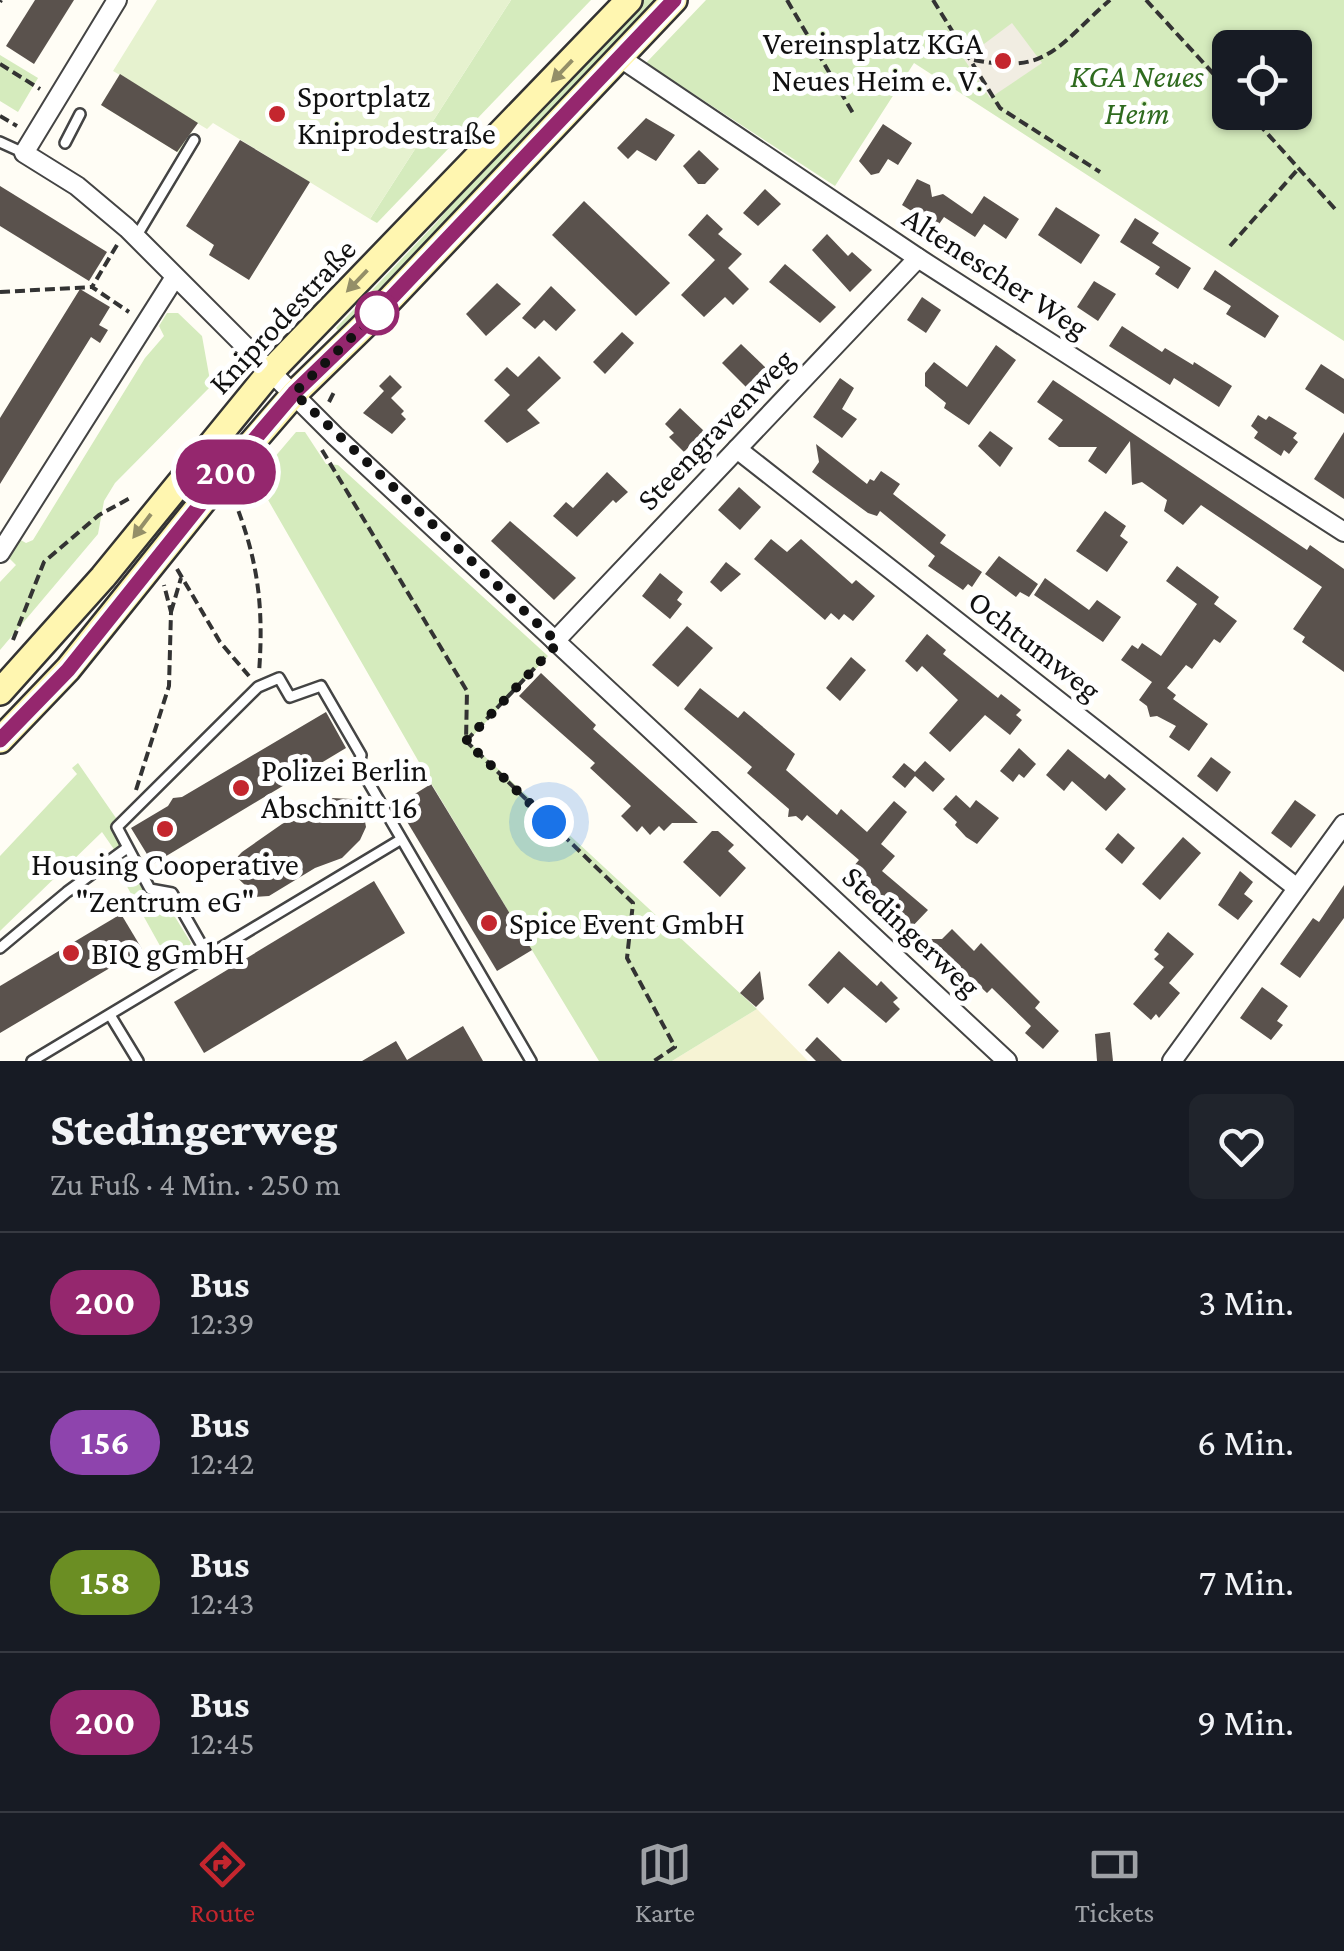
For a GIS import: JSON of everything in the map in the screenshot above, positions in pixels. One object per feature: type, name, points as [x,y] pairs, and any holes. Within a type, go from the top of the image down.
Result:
[{"type":"main road","name":"Kniprodestraße","points":[[0,692],[103,577],[272,370],[629,0]]},
{"type":"main road","name":"Kniprodestraße","points":[[0,740],[68,670],[294,393],[377,313],[674,0]]},
{"type":"street","points":[[24,152],[116,0]]},
{"type":"street","name":"Altenescher Weg","points":[[620,57],[918,258],[1344,532]]},
{"type":"street","name":"Stedingerweg","points":[[24,152],[77,186],[132,233],[556,642],[1007,1061]]},
{"type":"street","name":"Steengravenweg","points":[[556,642],[918,258]]},
{"type":"street","points":[[0,553],[175,277]]},
{"type":"street","name":"Ochtumweg","points":[[736,449],[1297,888]]},
{"type":"street","points":[[1172,1061],[1344,824]]},
{"type":"lane","points":[[64,143],[80,114]]},
{"type":"lane","points":[[132,233],[194,140]]},
{"type":"lane","points":[[0,142],[24,152]]},
{"type":"lane","points":[[208,956],[172,893],[150,889],[117,826],[258,687],[279,678],[290,697],[321,686],[361,755],[359,766],[400,840],[531,1061]]},
{"type":"lane","points":[[32,1061],[400,840]]},
{"type":"lane","points":[[0,948],[128,848]]},
{"type":"lane","points":[[110,1015],[138,1061]]},
{"type":"path","points":[[787,0],[854,115]]},
{"type":"path","points":[[933,0],[1000,108],[1100,172]]},
{"type":"path","points":[[971,59],[1008,67],[1039,62],[1110,0]]},
{"type":"path","points":[[1146,0],[1212,72]]},
{"type":"path","points":[[0,64],[56,99]]},
{"type":"path","points":[[1264,130],[1336,210]]},
{"type":"path","points":[[1230,246],[1299,168]]},
{"type":"path","points":[[92,287],[132,233]]},
{"type":"path","points":[[0,292],[92,287],[129,312]]},
{"type":"path","points":[[334,471],[467,691],[466,741],[633,903],[627,958],[674,1047],[654,1061]]},
{"type":"path","points":[[13,640],[44,562],[99,516],[132,497]]},
{"type":"path","points":[[233,497],[251,542],[263,613],[258,687]]},
{"type":"path","points":[[177,569],[220,642],[258,687]]},
{"type":"path","points":[[136,806],[136,786],[169,686],[171,612],[182,576]]},
{"type":"path","points":[[164,586],[171,612]]},
{"type":"path","points":[[466,741],[556,642]]},
{"type":"shaded area","name":"Vereinsplatz KGA Neues Heim e. V.","points":[[1012,23],[1042,63],[990,98],[964,59]]},
{"type":"shaded area","points":[[757,1009],[808,1061],[672,1061]]},
{"type":"green space","name":"Sportplatz Kniprodestraße","points":[[157,0],[511,0],[370,219],[213,123],[207,129],[197,123],[179,153],[101,105],[120,75],[113,71]]},
{"type":"green space","points":[[511,0],[591,0],[377,223],[370,219]]},
{"type":"green space","points":[[640,0],[661,0],[341,334],[336,328],[437,222],[502,143]]},
{"type":"green space","name":"KGA Neues Heim","points":[[706,0],[1344,0],[1344,341],[914,63],[835,186],[646,63]]},
{"type":"green space","points":[[0,55],[38,78],[18,112],[0,101]]},
{"type":"green space","points":[[167,313],[178,313],[202,336],[211,386],[115,483],[104,501],[98,534],[0,650],[0,582],[16,565],[7,556],[19,539],[26,543],[33,540],[145,358],[164,336],[159,326]]},
{"type":"green space","points":[[296,432],[305,432],[326,464],[338,465],[548,656],[468,741],[757,1009],[672,1061],[599,1061],[431,783],[256,479]]},
{"type":"green space","points":[[78,763],[116,818],[113,832],[152,901],[172,912],[191,943],[163,966],[156,958],[164,953],[114,863],[120,858],[102,832],[0,931],[0,856],[77,774],[72,768]]},
{"type":"building","points":[[35,0],[74,0],[34,64],[6,46]]},
{"type":"building","points":[[120,74],[198,123],[177,152],[101,105]]},
{"type":"building","points":[[646,118],[675,135],[656,161],[637,150],[628,159],[617,148]]},
{"type":"building","points":[[883,124],[912,143],[898,165],[888,159],[879,173],[871,175],[859,161]]},
{"type":"building","points":[[240,140],[310,182],[249,280],[209,255],[214,245],[186,226]]},
{"type":"building","points":[[699,150],[719,169],[705,184],[698,184],[683,166]]},
{"type":"building","points":[[917,179],[930,185],[932,197],[943,194],[972,214],[984,196],[1019,219],[1006,239],[984,224],[975,237],[944,217],[937,227],[902,205]]},
{"type":"building","points":[[0,186],[107,252],[89,281],[0,226]]},
{"type":"building","points":[[765,189],[781,204],[758,226],[743,213]]},
{"type":"building","points":[[584,201],[670,283],[636,316],[552,235]]},
{"type":"building","points":[[1056,207],[1100,235],[1081,264],[1038,235]]},
{"type":"building","points":[[707,214],[723,229],[718,234],[742,254],[728,268],[749,289],[733,305],[725,297],[704,317],[681,295],[715,260],[688,235]]},
{"type":"building","points":[[1135,218],[1159,233],[1152,243],[1191,268],[1178,289],[1155,274],[1160,267],[1120,242]]},
{"type":"building","points":[[827,234],[848,256],[852,252],[872,270],[850,292],[812,250]]},
{"type":"building","points":[[785,264],[836,307],[820,323],[769,282]]},
{"type":"building","points":[[1215,270],[1279,316],[1265,338],[1226,314],[1231,306],[1203,289]]},
{"type":"building","points":[[1094,281],[1116,294],[1098,321],[1077,307]]},
{"type":"building","points":[[497,283],[521,304],[486,336],[466,314]]},
{"type":"building","points":[[551,286],[576,310],[556,331],[544,320],[535,329],[522,318]]},
{"type":"building","points":[[80,289],[110,307],[99,325],[108,330],[100,343],[91,337],[0,484],[0,418]]},
{"type":"building","points":[[922,297],[941,310],[926,333],[907,320]]},
{"type":"building","points":[[1122,326],[1162,352],[1165,348],[1193,365],[1194,362],[1232,386],[1219,407],[1174,378],[1170,385],[1109,346]]},
{"type":"building","points":[[622,332],[634,343],[605,374],[593,362]]},
{"type":"building","points":[[741,344],[766,368],[746,387],[722,363]]},
{"type":"building","points":[[996,345],[1016,360],[969,425],[944,408],[946,403],[925,386],[925,373],[934,362],[967,387]]},
{"type":"building","points":[[539,356],[561,378],[527,410],[540,423],[507,443],[484,421],[510,395],[494,380],[507,367],[518,377]]},
{"type":"building","points":[[1321,364],[1344,379],[1344,414],[1305,389]]},
{"type":"building","points":[[390,375],[402,387],[391,398],[404,411],[401,414],[406,419],[392,434],[363,413],[384,391],[379,386]]},
{"type":"building","points":[[840,378],[854,388],[842,409],[857,419],[842,438],[813,417]]},
{"type":"building","points":[[1053,380],[1307,550],[1310,545],[1344,569],[1344,672],[1302,642],[1305,637],[1293,629],[1322,587],[1201,505],[1183,525],[1164,511],[1167,500],[1142,482],[1132,485],[1130,441],[1106,474],[1088,461],[1097,447],[1059,447],[1048,439],[1063,420],[1037,402]]},
{"type":"building","points":[[680,408],[704,431],[684,452],[669,437],[674,433],[665,424]]},
{"type":"building","points":[[1258,415],[1266,420],[1269,416],[1297,433],[1293,438],[1298,442],[1289,454],[1284,450],[1281,456],[1254,438],[1258,432],[1251,426]]},
{"type":"building","points":[[990,431],[1013,448],[1000,467],[978,446]]},
{"type":"building","points":[[1344,432],[1344,499],[1314,479]]},
{"type":"building","points":[[816,444],[867,484],[881,471],[900,484],[893,494],[946,535],[940,543],[982,572],[972,587],[968,584],[963,590],[928,566],[935,556],[880,511],[877,516],[868,513],[812,472],[819,462]]},
{"type":"building","points":[[607,472],[628,492],[616,503],[613,500],[577,537],[553,516],[566,502],[573,508]]},
{"type":"building","points":[[739,487],[761,507],[740,530],[718,510]]},
{"type":"building","points":[[1105,511],[1126,526],[1120,536],[1128,542],[1107,572],[1076,551]]},
{"type":"building","points":[[510,521],[576,578],[554,600],[491,541]]},
{"type":"building","points":[[771,539],[787,552],[801,539],[852,584],[856,580],[875,596],[853,621],[844,614],[839,620],[831,613],[825,620],[754,559]]},
{"type":"building","points":[[999,556],[1038,584],[1029,597],[1020,592],[1016,597],[985,574]]},
{"type":"building","points":[[726,562],[741,574],[721,592],[710,582]]},
{"type":"building","points":[[1177,566],[1219,597],[1214,604],[1237,621],[1220,643],[1214,639],[1192,669],[1186,665],[1167,688],[1176,695],[1173,699],[1208,724],[1189,751],[1169,737],[1176,726],[1157,716],[1150,717],[1147,706],[1139,700],[1152,682],[1121,660],[1132,645],[1138,649],[1142,643],[1161,656],[1197,604],[1166,581]]},
{"type":"building","points":[[660,573],[683,592],[677,600],[682,604],[670,619],[642,596]]},
{"type":"building","points":[[1045,578],[1089,610],[1097,600],[1121,617],[1103,642],[1034,595]]},
{"type":"building","points":[[687,626],[713,648],[678,687],[652,665]]},
{"type":"building","points":[[927,634],[946,650],[943,654],[998,698],[1001,694],[1021,710],[1016,715],[1022,720],[1010,735],[985,715],[950,752],[929,733],[958,700],[922,666],[917,672],[905,661]]},
{"type":"building","points":[[851,657],[866,670],[840,701],[826,688]]},
{"type":"building","points":[[541,673],[596,725],[593,729],[698,823],[672,823],[664,831],[659,826],[650,835],[642,826],[637,832],[621,816],[631,806],[590,768],[595,763],[519,696]]},
{"type":"building","points":[[700,688],[738,718],[744,711],[795,754],[786,770],[837,815],[841,809],[867,832],[894,801],[907,812],[881,844],[895,856],[882,871],[928,910],[908,931],[846,875],[859,860],[807,815],[802,821],[796,816],[788,817],[789,809],[747,773],[752,767],[684,709]]},
{"type":"building","points":[[326,712],[346,748],[153,864],[131,828],[168,806],[173,798],[182,797]]},
{"type":"building","points":[[1019,748],[1036,764],[1024,778],[1019,774],[1013,782],[1000,771]]},
{"type":"building","points":[[1068,749],[1105,779],[1109,774],[1126,789],[1106,811],[1072,781],[1064,791],[1046,775]]},
{"type":"building","points":[[1211,757],[1231,772],[1217,792],[1197,776]]},
{"type":"building","points":[[925,761],[945,779],[933,792],[915,776],[905,788],[892,777],[904,763],[915,772]]},
{"type":"building","points":[[431,784],[532,950],[497,971],[397,805]]},
{"type":"building","points":[[956,795],[970,808],[976,800],[999,818],[977,844],[966,837],[943,809]]},
{"type":"building","points":[[333,798],[351,799],[363,811],[366,827],[360,840],[342,858],[315,868],[269,896],[254,897],[237,891],[246,886],[227,868],[242,852],[282,824]]},
{"type":"building","points":[[1295,800],[1316,815],[1291,848],[1271,833]]},
{"type":"building","points":[[712,831],[718,831],[734,845],[728,851],[746,868],[720,897],[683,862]]},
{"type":"building","points":[[1118,833],[1135,848],[1122,864],[1105,849]]},
{"type":"building","points":[[1183,837],[1201,853],[1160,900],[1142,884]]},
{"type":"building","points":[[1240,871],[1253,882],[1244,894],[1253,901],[1238,920],[1218,905]]},
{"type":"building","points":[[374,881],[405,933],[204,1053],[174,1002]]},
{"type":"building","points":[[1344,885],[1344,918],[1300,978],[1280,964],[1313,918],[1319,922]]},
{"type":"building","points":[[121,914],[142,949],[0,1033],[0,986]]},
{"type":"building","points":[[952,929],[974,951],[981,943],[1040,1002],[1035,1008],[1059,1031],[1043,1049],[1025,1033],[1031,1026],[992,988],[987,993],[959,967],[954,972],[932,953],[928,939],[942,939]]},
{"type":"building","points":[[1168,932],[1194,954],[1169,983],[1180,993],[1159,1018],[1156,1014],[1151,1020],[1133,1004],[1164,967],[1154,959],[1159,954],[1154,950]]},
{"type":"building","points":[[839,951],[877,986],[881,981],[898,998],[893,1002],[900,1009],[886,1023],[844,987],[828,1004],[808,985]]},
{"type":"building","points":[[760,971],[764,999],[756,1007],[740,993]]},
{"type":"building","points":[[1262,987],[1288,1006],[1277,1021],[1283,1025],[1271,1040],[1240,1018]]},
{"type":"building","points":[[463,1026],[483,1061],[362,1061],[396,1041],[407,1060]]},
{"type":"building","points":[[1110,1032],[1113,1061],[1097,1061],[1095,1034]]},
{"type":"building","points":[[817,1037],[842,1061],[816,1061],[805,1050]]},
{"type":"bus line","name":"200","points":[[0,740],[68,670],[294,393],[377,313],[674,0]]},
{"type":"place","name":"Vereinsplatz KGA Neues Heim e. V.","points":[[1003,61]]},
{"type":"place","name":"Sportplatz Kniprodestraße","points":[[277,114]]},
{"type":"place","name":"Polizei Berlin Abschnitt 16","points":[[241,788]]},
{"type":"place","name":"Housing Cooperative \"Zentrum eG\"","points":[[165,829]]},
{"type":"place","name":"Spice Event GmbH","points":[[489,923]]},
{"type":"place","name":"BIQ gGmbH","points":[[71,953]]},
{"type":"route","points":[[377,313],[294,393],[335,436],[558,643],[466,741],[549,822]]}]
